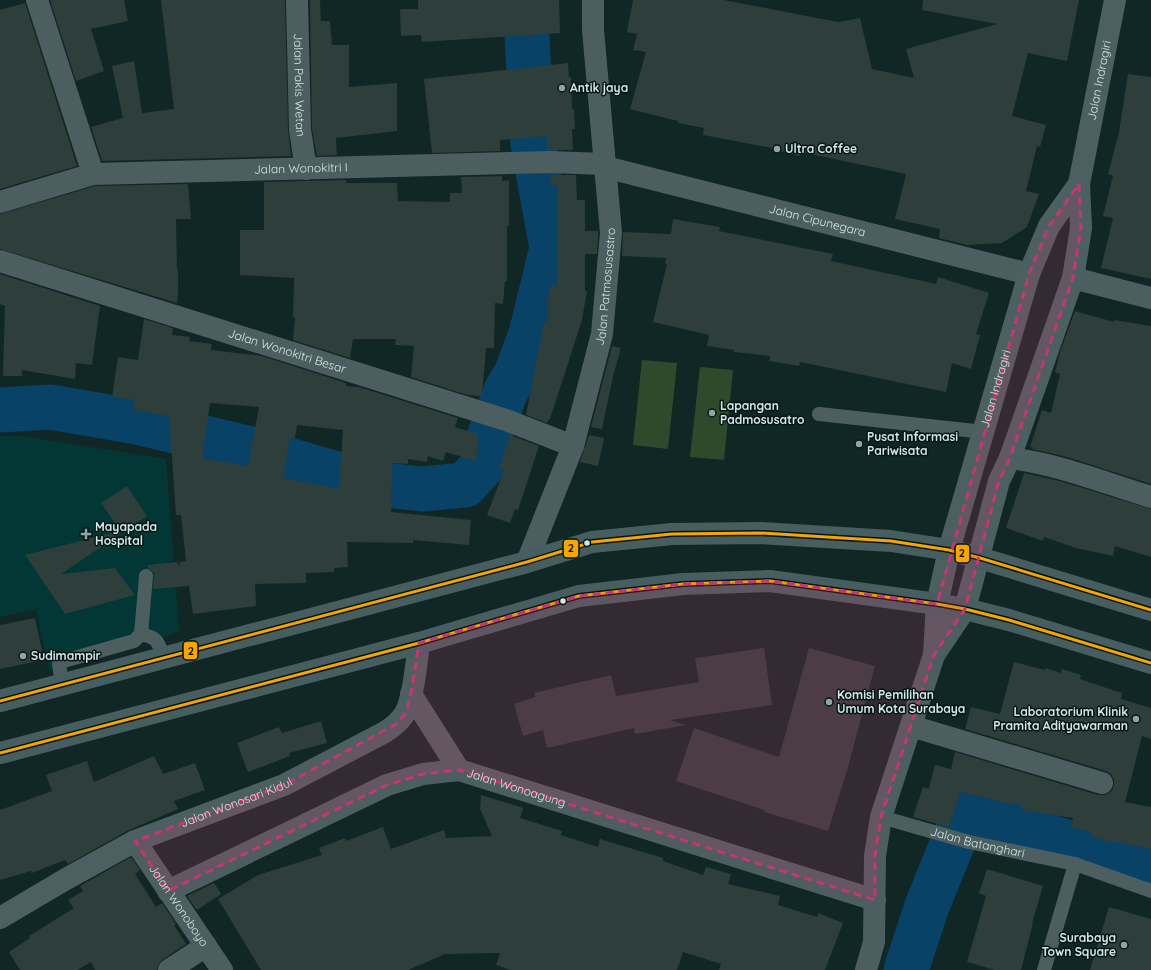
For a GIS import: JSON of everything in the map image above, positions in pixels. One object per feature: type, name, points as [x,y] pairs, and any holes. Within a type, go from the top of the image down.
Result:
[{"type":"main road","points":[[0,701],[528,562],[592,542],[672,534],[775,534],[891,541],[949,550],[1151,610]]},
{"type":"main road","points":[[0,753],[419,643],[579,596],[683,584],[770,581],[937,604],[1009,620],[1151,663]]},
{"type":"street","points":[[36,0],[93,174]]},
{"type":"street","name":"Jalan Pakis Wetan","points":[[297,0],[300,130],[306,169]]},
{"type":"street","name":"Jalan Patmosusastro","points":[[528,562],[573,446],[602,334],[611,233],[594,30],[593,0]]},
{"type":"street","name":"Jalan Indragiri","points":[[965,609],[980,558],[999,481],[1010,458],[1073,278],[1082,228],[1079,184],[1115,0]]},
{"type":"street","name":"Jalan Wonokitri I","points":[[0,202],[93,174],[550,162],[605,165]]},
{"type":"street","name":"Jalan Cipunegara","points":[[605,165],[1029,274]]},
{"type":"street","name":"Jalan Indragiri","points":[[937,604],[949,550],[1029,274],[1049,226],[1079,184]]},
{"type":"street","name":"Jalan Wonokitri Besar","points":[[0,261],[506,420],[573,446]]},
{"type":"street","points":[[1073,278],[1151,298]]},
{"type":"street","points":[[1010,458],[1067,471],[1151,497]]},
{"type":"street","points":[[866,970],[874,942],[875,856],[881,817],[934,655],[937,604]]},
{"type":"street","points":[[934,655],[965,609]]},
{"type":"street","name":"Jalan Wonosari Kidul","points":[[0,918],[66,879],[135,842],[284,785],[385,732],[398,723],[406,712],[411,694],[419,643]]},
{"type":"street","points":[[411,694],[459,770]]},
{"type":"street","points":[[911,726],[1102,782]]},
{"type":"street","name":"Jalan Wonoagung","points":[[168,891],[387,785],[423,774],[459,770],[875,900]]},
{"type":"street","name":"Jalan Wonoboyo","points":[[135,842],[222,970]]},
{"type":"street","points":[[169,970],[206,946]]},
{"type":"lane","points":[[820,414],[984,432]]},
{"type":"lane","points":[[132,666],[138,637],[146,576]]},
{"type":"lane","points":[[62,684],[60,662],[138,637],[153,637],[157,640],[164,657]]},
{"type":"lane","name":"Jalan Batanghari","points":[[881,817],[969,842],[1074,864],[1151,891]]},
{"type":"lane","points":[[1044,970],[1074,864]]},
{"type":"highlighted area","points":[[1079,184],[1081,228],[1073,278],[1010,458],[999,481],[965,609],[934,655],[881,817],[875,856],[875,900],[459,770],[423,774],[387,785],[168,891],[135,841],[284,785],[398,723],[406,712],[411,694],[419,643],[579,596],[683,584],[770,581],[937,604],[1029,274],[1049,226]]},
{"type":"shaded area","name":"Mayapada Hospital","points":[[0,436],[22,436],[166,459],[179,632],[49,671],[36,609],[0,617]]},
{"type":"green space","points":[[642,360],[677,363],[668,449],[633,445]]},
{"type":"green space","name":"Lapangan Padmosusatro","points":[[700,367],[733,370],[724,460],[690,457]]},
{"type":"building","points":[[50,0],[124,0],[128,21],[91,29],[104,71],[76,81]]},
{"type":"building","points":[[161,0],[285,0],[288,130],[291,156],[102,161],[91,127],[123,118],[112,66],[134,61],[142,113],[174,109]]},
{"type":"building","points":[[310,0],[320,0],[321,21],[330,21],[332,45],[349,45],[349,87],[397,83],[397,131],[336,138],[337,155],[317,156],[312,129]]},
{"type":"building","points":[[418,0],[559,0],[560,33],[422,42],[421,35],[401,36],[400,9],[418,9]]},
{"type":"building","points":[[633,0],[724,0],[838,22],[860,18],[872,69],[914,78],[906,49],[997,24],[922,10],[923,0],[1079,0],[1067,61],[1028,53],[1012,116],[1046,125],[1040,147],[1037,146],[1026,191],[1039,194],[1027,227],[1002,243],[967,245],[939,238],[940,229],[895,219],[906,174],[801,152],[800,156],[771,149],[772,148],[703,135],[704,128],[678,123],[678,121],[630,109],[646,52],[633,50],[637,34],[627,32]]},
{"type":"building","points":[[25,3],[77,166],[0,189],[0,10]]},
{"type":"building","points":[[568,63],[569,77],[571,77],[572,109],[574,109],[575,129],[572,129],[573,150],[547,150],[547,136],[500,140],[500,151],[432,153],[424,79]]},
{"type":"building","points":[[1128,74],[1151,77],[1151,279],[1101,268],[1113,218],[1103,216],[1113,176],[1108,174],[1119,132]]},
{"type":"building","points":[[551,175],[576,175],[577,200],[585,200],[585,231],[598,231],[598,233],[597,254],[585,254],[585,291],[587,291],[582,320],[550,419],[547,423],[526,415],[544,322],[548,322],[548,296],[551,285],[557,286],[557,186],[550,186]]},
{"type":"building","points":[[502,176],[502,181],[509,180],[507,281],[505,281],[503,304],[495,303],[494,348],[486,348],[482,396],[467,395],[411,377],[414,346],[395,345],[396,339],[353,339],[350,358],[293,340],[295,318],[293,317],[294,278],[240,275],[240,230],[264,230],[264,182],[346,180],[346,183],[397,183],[398,201],[450,202],[450,193],[462,193],[461,177]]},
{"type":"building","points":[[188,184],[191,219],[176,219],[178,269],[177,303],[0,249],[0,214],[95,186]]},
{"type":"building","points":[[673,219],[720,227],[719,231],[833,254],[831,261],[936,284],[938,277],[989,293],[976,334],[980,335],[971,369],[952,363],[946,392],[800,362],[799,366],[769,361],[770,356],[734,352],[734,350],[707,346],[709,335],[653,322],[667,264],[665,264],[666,258],[622,256],[623,232],[671,234]]},
{"type":"building","points":[[0,274],[100,306],[92,365],[76,363],[75,379],[22,370],[22,376],[3,376],[5,306],[0,304]]},
{"type":"building","points":[[1075,311],[1114,322],[1114,320],[1151,326],[1151,484],[1067,457],[1032,449],[1033,447],[1030,447],[1042,410],[1051,413],[1060,374],[1055,372],[1061,349]]},
{"type":"building","points":[[144,319],[173,328],[172,335],[190,337],[189,341],[212,344],[211,350],[262,356],[346,383],[346,386],[359,387],[458,418],[455,427],[478,434],[476,461],[446,452],[443,461],[428,456],[427,462],[408,459],[408,464],[392,463],[391,512],[471,520],[469,545],[413,540],[413,543],[347,542],[348,567],[334,568],[334,572],[306,573],[306,583],[255,584],[256,606],[193,614],[189,586],[153,589],[154,573],[148,568],[148,565],[177,562],[180,566],[180,562],[186,561],[181,515],[176,515],[169,416],[133,410],[135,400],[112,397],[118,357],[138,360]],"holes":[[[210,403],[259,407],[248,466],[202,458]],[[297,425],[343,430],[339,489],[283,478],[290,438],[295,438]]]},
{"type":"building","points":[[612,346],[621,348],[613,376],[602,429],[591,427]]},
{"type":"building","points":[[510,435],[539,446],[518,510],[515,509],[510,523],[487,515],[504,470],[499,468]]},
{"type":"building","points":[[589,435],[604,438],[598,466],[580,462]]},
{"type":"building","points":[[1024,473],[1060,481],[1151,509],[1151,557],[1115,546],[1113,556],[1076,548],[1044,537],[1043,541],[1006,528]]},
{"type":"building","points":[[127,486],[147,516],[122,533],[101,503]]},
{"type":"building","points":[[119,531],[120,534],[61,574],[115,568],[135,595],[65,614],[25,555]]},
{"type":"building","points":[[35,618],[44,660],[0,669],[0,625]]},
{"type":"building","points":[[764,648],[772,705],[670,720],[686,725],[635,734],[634,728],[547,748],[543,730],[523,736],[514,704],[535,697],[534,693],[611,675],[616,696],[699,682],[695,658]]},
{"type":"building","points":[[809,648],[875,666],[847,771],[828,831],[764,812],[764,810],[676,781],[694,728],[779,757]]},
{"type":"building","points":[[1014,662],[1045,670],[1045,668],[1061,673],[1062,669],[1081,675],[1080,679],[1122,693],[1121,699],[1151,708],[1151,739],[1142,736],[1125,802],[1151,807],[1151,849],[1114,841],[1113,843],[1090,836],[1091,832],[1070,827],[1073,818],[1021,810],[1022,805],[995,801],[960,792],[949,827],[913,817],[923,787],[929,789],[935,765],[951,769],[955,752],[1098,795],[1105,795],[1111,792],[1114,786],[1114,780],[1111,774],[1106,771],[965,729],[971,707],[1000,714]]},
{"type":"building","points":[[321,721],[327,743],[289,753],[290,756],[248,772],[237,743],[279,727],[282,733]]},
{"type":"building","points":[[154,756],[163,774],[195,763],[205,790],[174,801],[178,809],[129,830],[68,864],[65,860],[32,873],[31,871],[0,880],[0,810],[52,791],[46,775],[87,761],[94,782]]},
{"type":"building","points":[[481,795],[523,808],[520,818],[562,831],[561,835],[598,847],[600,839],[663,858],[663,861],[703,875],[706,867],[731,874],[728,884],[780,896],[778,905],[817,917],[818,913],[843,923],[825,970],[719,970],[721,964],[683,952],[677,970],[511,970],[496,965],[500,953],[445,954],[408,970],[261,970],[218,899],[258,875],[322,855],[319,848],[345,838],[346,841],[383,827],[391,849],[444,830],[446,838],[492,836],[480,809]]},
{"type":"building","points":[[131,857],[140,870],[135,874],[156,907],[162,903],[176,924],[174,925],[186,944],[162,960],[158,965],[157,970],[95,970],[91,962],[77,970],[20,970],[9,952],[30,938],[29,936],[74,908],[68,900],[83,891],[80,886]]},
{"type":"building","points":[[987,869],[1043,886],[1032,923],[1021,970],[995,970],[967,962],[986,896],[979,893]]},
{"type":"building","points":[[214,883],[221,894],[197,910],[187,896]]},
{"type":"building","name":"Surabaya Town Square","points":[[1109,907],[1151,919],[1151,970],[1090,970]]},
{"type":"waterway","points":[[0,410],[50,407],[137,422],[251,449],[368,483],[422,489],[465,485],[486,462],[490,434],[506,391],[516,374],[531,334],[552,248],[533,144],[525,0]]},
{"type":"waterway","points":[[906,970],[927,906],[966,810],[1151,869]]},
{"type":"transit line","name":"2","points":[[0,701],[527,562],[592,542],[672,534],[760,533],[891,541],[949,550],[1151,610]]},
{"type":"transit line","name":"2","points":[[0,753],[419,643],[579,596],[683,584],[770,581],[937,604],[1009,620],[1151,663]]},
{"type":"place","name":"Antik jaya","points":[[562,88]]},
{"type":"place","name":"Ultra Coffee","points":[[777,149]]},
{"type":"place","name":"Lapangan Padmosusatro","points":[[712,413]]},
{"type":"place","name":"Pusat Informasi Pariwisata","points":[[859,444]]},
{"type":"place","name":"Mayapada Hospital","points":[[86,534]]},
{"type":"place","name":"Sudimampir","points":[[23,656]]},
{"type":"place","name":"Komisi Pemilihan Umum Kota Surabaya","points":[[829,702]]},
{"type":"place","name":"Laboratorium Klinik Pramita Adityawarman","points":[[1136,719]]},
{"type":"place","name":"Surabaya Town Square","points":[[1124,945]]}]
